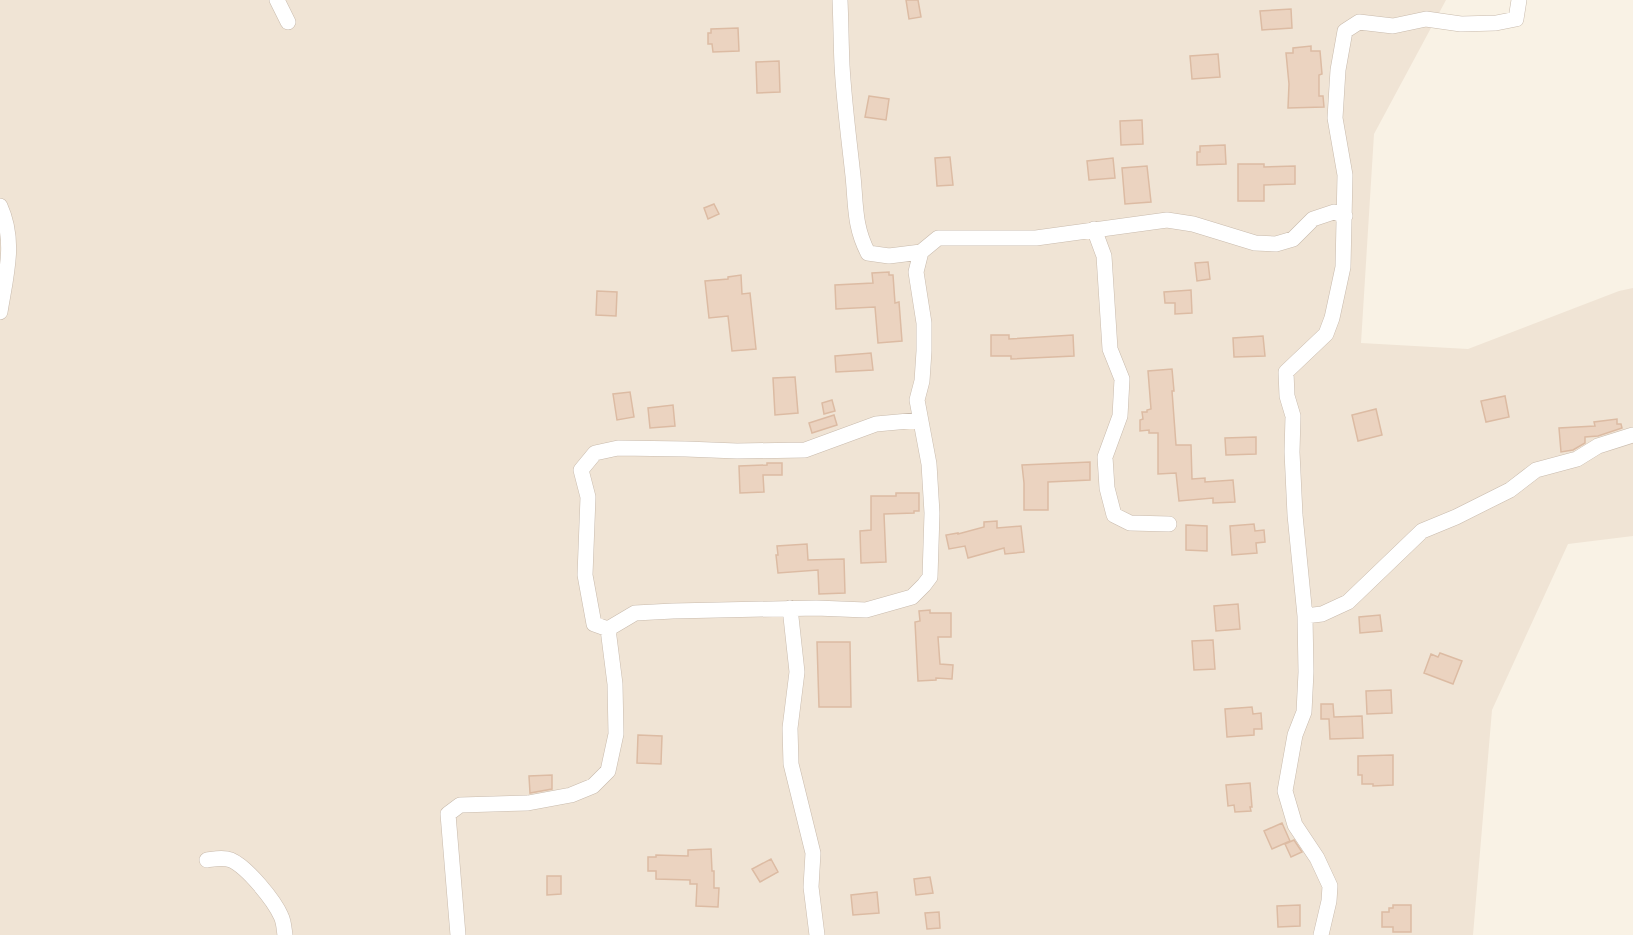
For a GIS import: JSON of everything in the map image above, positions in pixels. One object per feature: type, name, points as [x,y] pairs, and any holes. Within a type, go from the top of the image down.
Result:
[{"type":"street","points":[[278,0],[288,22]]},
{"type":"street","points":[[840,0],[842,62],[854,207],[862,242],[868,253],[889,256],[921,252],[938,238],[1036,238],[1167,220],[1193,224],[1255,243],[1276,244],[1293,239],[1313,219],[1334,212],[1345,216]]},
{"type":"street","points":[[1321,935],[1330,886],[1317,858],[1294,825],[1285,791],[1294,735],[1304,712],[1306,672],[1305,616],[1294,515],[1293,416],[1287,396],[1286,372],[1326,334],[1332,318],[1343,267],[1345,175],[1335,118],[1338,70],[1345,31],[1359,22],[1393,26],[1426,20],[1461,24],[1516,20],[1519,0]]},
{"type":"street","points":[[0,206],[8,231],[10,251],[0,312]]},
{"type":"street","points":[[1094,229],[1104,256],[1110,349],[1122,379],[1120,416],[1105,458],[1107,488],[1114,515],[1130,522],[1168,524]]},
{"type":"street","points":[[608,629],[635,613],[790,608],[866,610],[912,597],[924,585],[930,577],[932,513],[929,464],[917,400],[922,381],[924,322],[916,272],[921,252]]},
{"type":"street","points":[[608,629],[594,624],[585,575],[588,497],[581,470],[595,453],[618,448],[738,452],[805,450],[876,424],[920,420]]},
{"type":"street","points":[[1305,616],[1322,614],[1348,602],[1422,531],[1510,490],[1536,470],[1577,459],[1598,446],[1633,435]]},
{"type":"street","points":[[790,608],[797,672],[790,728],[791,764],[813,853],[811,887],[817,935]]},
{"type":"street","points":[[458,935],[448,814],[460,805],[528,803],[572,795],[593,786],[608,771],[616,734],[615,684],[608,629]]},
{"type":"street","points":[[207,860],[227,859],[247,872],[278,909],[283,919],[285,935]]},
{"type":"shaded area","points":[[0,0],[1446,0],[1374,134],[1361,343],[1468,349],[1619,291],[1633,288],[1633,536],[1568,544],[1492,710],[1473,935],[0,935]]},
{"type":"building","points":[[906,0],[918,0],[921,17],[909,19]]},
{"type":"building","points":[[1291,9],[1292,28],[1262,30],[1260,11]]},
{"type":"building","points":[[738,28],[739,51],[713,52],[712,44],[708,44],[708,33],[711,33],[711,29]]},
{"type":"building","points":[[1311,46],[1311,51],[1320,51],[1322,74],[1319,75],[1319,96],[1323,96],[1324,107],[1288,108],[1289,84],[1286,53],[1293,53],[1293,48]]},
{"type":"building","points":[[1218,54],[1220,77],[1192,79],[1190,56]]},
{"type":"building","points":[[779,61],[780,92],[757,93],[756,62]]},
{"type":"building","points":[[869,96],[889,99],[886,120],[865,117]]},
{"type":"building","points":[[1142,120],[1143,144],[1121,145],[1120,121]]},
{"type":"building","points":[[1225,145],[1226,164],[1197,165],[1197,152],[1200,152],[1200,146]]},
{"type":"building","points":[[950,157],[953,185],[937,186],[935,158]]},
{"type":"building","points":[[1113,158],[1115,178],[1089,180],[1087,161]]},
{"type":"building","points":[[1238,164],[1264,164],[1264,167],[1295,166],[1295,184],[1264,185],[1264,201],[1238,201]]},
{"type":"building","points":[[1147,166],[1151,202],[1125,204],[1122,168]]},
{"type":"building","points":[[714,204],[719,214],[708,219],[704,208]]},
{"type":"building","points":[[1208,262],[1210,279],[1197,281],[1195,263]]},
{"type":"building","points":[[889,272],[889,275],[893,275],[895,303],[899,302],[902,341],[878,343],[875,307],[836,309],[835,285],[873,283],[872,273]]},
{"type":"building","points":[[741,275],[742,294],[750,293],[756,349],[732,351],[728,316],[709,318],[705,281],[728,279],[728,277]]},
{"type":"building","points":[[1191,290],[1192,313],[1175,314],[1175,303],[1165,303],[1164,292]]},
{"type":"building","points":[[597,291],[617,292],[616,316],[596,315]]},
{"type":"building","points":[[991,335],[1009,335],[1009,339],[1073,335],[1074,356],[1011,359],[1011,356],[991,356]]},
{"type":"building","points":[[1263,336],[1265,356],[1234,357],[1233,338]]},
{"type":"building","points":[[871,353],[873,370],[836,372],[835,356]]},
{"type":"building","points":[[1172,369],[1176,445],[1191,445],[1192,479],[1205,478],[1205,482],[1233,480],[1235,502],[1213,503],[1213,498],[1179,501],[1176,473],[1158,474],[1158,433],[1149,433],[1149,430],[1140,431],[1140,420],[1143,419],[1142,412],[1151,409],[1148,371]]},
{"type":"building","points":[[795,377],[798,413],[775,415],[773,378]]},
{"type":"building","points":[[630,392],[634,417],[617,420],[613,394]]},
{"type":"building","points":[[1505,396],[1509,417],[1486,422],[1481,401]]},
{"type":"building","points":[[832,400],[835,411],[824,414],[822,403]]},
{"type":"building","points":[[673,405],[675,426],[650,428],[648,408]]},
{"type":"building","points":[[1376,409],[1382,435],[1358,441],[1352,415]]},
{"type":"building","points":[[834,415],[837,425],[812,433],[809,423]]},
{"type":"building","points":[[1617,419],[1617,424],[1621,424],[1622,428],[1598,436],[1585,437],[1585,443],[1573,450],[1561,452],[1559,428],[1595,426],[1594,422]]},
{"type":"building","points":[[1256,437],[1256,454],[1226,455],[1225,438]]},
{"type":"building","points":[[1090,462],[1090,480],[1048,482],[1048,510],[1024,510],[1022,465]]},
{"type":"building","points":[[767,463],[782,463],[782,475],[763,475],[764,492],[740,493],[739,466],[767,465]]},
{"type":"building","points":[[896,493],[919,493],[919,511],[884,514],[886,562],[861,563],[860,531],[871,530],[871,496],[896,496]]},
{"type":"building","points":[[997,521],[997,528],[1021,526],[1024,552],[1005,554],[1004,548],[968,558],[965,546],[949,549],[946,535],[984,527],[984,522]]},
{"type":"building","points":[[1254,524],[1255,531],[1264,530],[1265,542],[1256,543],[1257,553],[1232,555],[1230,526]]},
{"type":"building","points":[[1186,525],[1207,526],[1207,551],[1186,550]]},
{"type":"building","points":[[807,544],[808,560],[844,559],[845,593],[819,594],[818,570],[778,573],[777,546]]},
{"type":"building","points":[[1238,604],[1240,629],[1216,631],[1214,606]]},
{"type":"building","points":[[930,610],[930,613],[951,613],[951,637],[938,637],[940,664],[953,665],[952,679],[936,678],[936,680],[918,681],[915,622],[920,621],[919,611]]},
{"type":"building","points":[[1380,615],[1382,631],[1360,633],[1359,617]]},
{"type":"building","points":[[1213,640],[1215,669],[1194,670],[1192,641]]},
{"type":"building","points":[[817,642],[850,642],[851,707],[819,707]]},
{"type":"building","points":[[1440,653],[1462,661],[1453,684],[1424,673],[1431,654],[1438,657]]},
{"type":"building","points":[[1391,690],[1392,713],[1367,714],[1366,691]]},
{"type":"building","points":[[1321,704],[1333,704],[1334,717],[1362,716],[1363,738],[1330,739],[1329,719],[1321,719]]},
{"type":"building","points":[[1252,707],[1253,714],[1261,713],[1262,729],[1254,729],[1254,735],[1227,737],[1225,709]]},
{"type":"building","points":[[638,735],[662,736],[661,764],[637,763]]},
{"type":"building","points":[[1393,755],[1393,785],[1362,784],[1362,775],[1358,775],[1358,756]]},
{"type":"building","points":[[552,775],[552,789],[530,793],[529,776]]},
{"type":"building","points":[[1250,783],[1251,811],[1235,812],[1234,805],[1228,806],[1226,785]]},
{"type":"building","points":[[1282,823],[1290,841],[1272,849],[1264,831]]},
{"type":"building","points":[[1294,840],[1302,852],[1291,857],[1285,844]]},
{"type":"building","points":[[711,849],[714,888],[719,888],[718,907],[696,906],[697,884],[690,884],[690,880],[656,879],[656,871],[648,871],[648,857],[688,856],[688,850]]},
{"type":"building","points":[[771,859],[778,872],[760,882],[752,869]]},
{"type":"building","points":[[547,876],[561,876],[561,894],[547,895]]},
{"type":"building","points":[[930,877],[933,893],[916,895],[914,879]]},
{"type":"building","points":[[877,892],[879,913],[853,915],[851,895]]},
{"type":"building","points":[[1300,905],[1300,926],[1278,927],[1277,906]]},
{"type":"building","points":[[1393,905],[1411,905],[1411,932],[1393,932],[1393,927],[1382,927],[1382,912],[1389,912],[1389,908],[1393,908]]},
{"type":"building","points":[[939,912],[940,928],[927,929],[925,913]]}]
